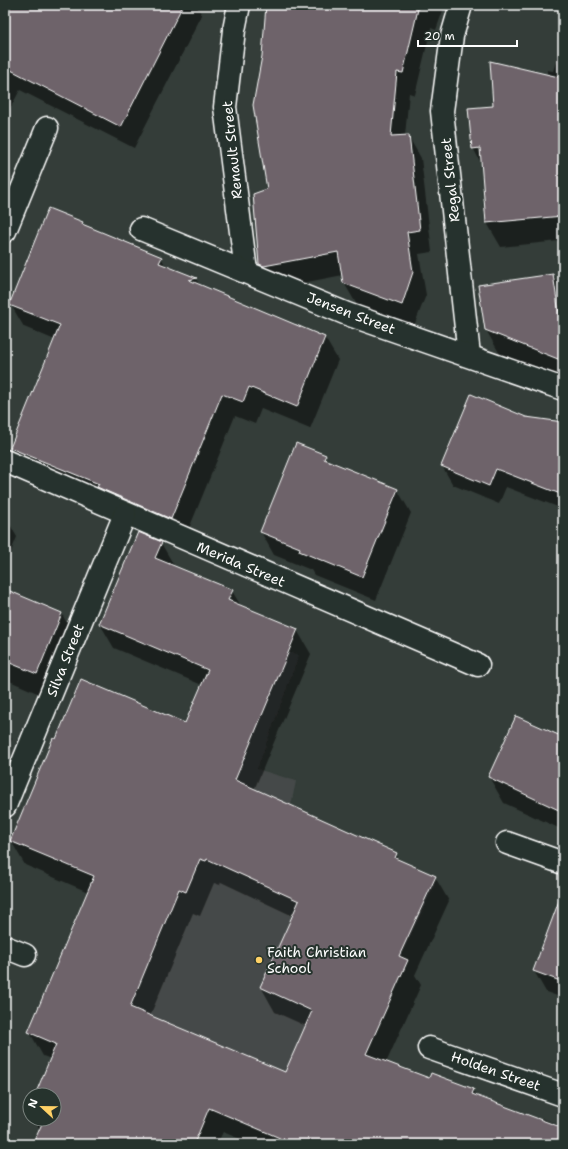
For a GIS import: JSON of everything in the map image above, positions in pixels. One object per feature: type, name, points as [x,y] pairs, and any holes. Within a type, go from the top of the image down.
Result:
[{"type":"street","name":"Renault Street","points":[[239,5],[234,30],[225,106],[246,271]]},
{"type":"street","name":"Regal Street","points":[[461,5],[452,36],[442,111],[469,355]]},
{"type":"street","points":[[5,231],[47,128]]},
{"type":"street","name":"Jensen Street","points":[[142,229],[347,314],[469,355],[563,389]]},
{"type":"street","name":"Merida Street","points":[[5,461],[478,665]]},
{"type":"street","name":"Silva Street","points":[[5,806],[125,514]]},
{"type":"street","points":[[507,843],[563,863]]},
{"type":"street","points":[[5,947],[25,955]]},
{"type":"street","name":"Holden Street","points":[[429,1048],[563,1095]]},
{"type":"shaded area","name":"Faith Christian School","points":[[253,642],[299,655],[257,769],[296,781],[289,815],[435,885],[314,1137],[88,1035]]},
{"type":"building","points":[[5,5],[183,5],[121,127],[5,67]]},
{"type":"building","points":[[266,5],[419,5],[403,73],[397,72],[391,136],[409,135],[420,230],[407,232],[413,272],[402,305],[343,283],[338,252],[264,266],[259,264],[253,194],[267,189],[253,105],[262,56]]},
{"type":"building","points":[[490,61],[563,78],[563,216],[486,223],[480,148],[472,149],[468,108],[493,106]]},
{"type":"building","points":[[48,208],[83,222],[82,224],[162,257],[159,263],[197,278],[189,280],[325,337],[297,407],[249,387],[243,402],[222,394],[171,519],[97,487],[99,484],[10,448],[60,325],[9,305]]},
{"type":"building","points":[[553,274],[563,340],[563,361],[485,330],[478,285]]},
{"type":"building","points":[[471,394],[526,417],[563,422],[563,495],[496,469],[489,486],[441,466]]},
{"type":"building","points":[[296,443],[326,455],[324,459],[398,489],[362,577],[299,551],[300,548],[260,532]]},
{"type":"building","points":[[138,532],[162,542],[155,558],[233,590],[228,600],[298,629],[235,780],[397,853],[395,858],[436,876],[399,956],[408,960],[366,1054],[429,1078],[431,1073],[474,1089],[472,1094],[563,1128],[563,1144],[294,1144],[209,1108],[194,1144],[33,1144],[40,1127],[62,1127],[62,1087],[38,1087],[56,1044],[28,1032],[94,876],[10,841],[53,738],[56,739],[81,679],[185,723],[208,670],[99,624]],"holes":[[[200,859],[206,861],[207,859],[299,901],[260,987],[312,1011],[285,1072],[130,1007],[179,889],[186,892]]]},
{"type":"building","points":[[5,589],[62,613],[37,674],[5,661]]},
{"type":"building","points":[[516,716],[563,737],[563,812],[488,777]]},
{"type":"building","points":[[560,898],[563,899],[563,982],[533,971]]},
{"type":"place","name":"Faith Christian School","points":[[259,960]]}]
